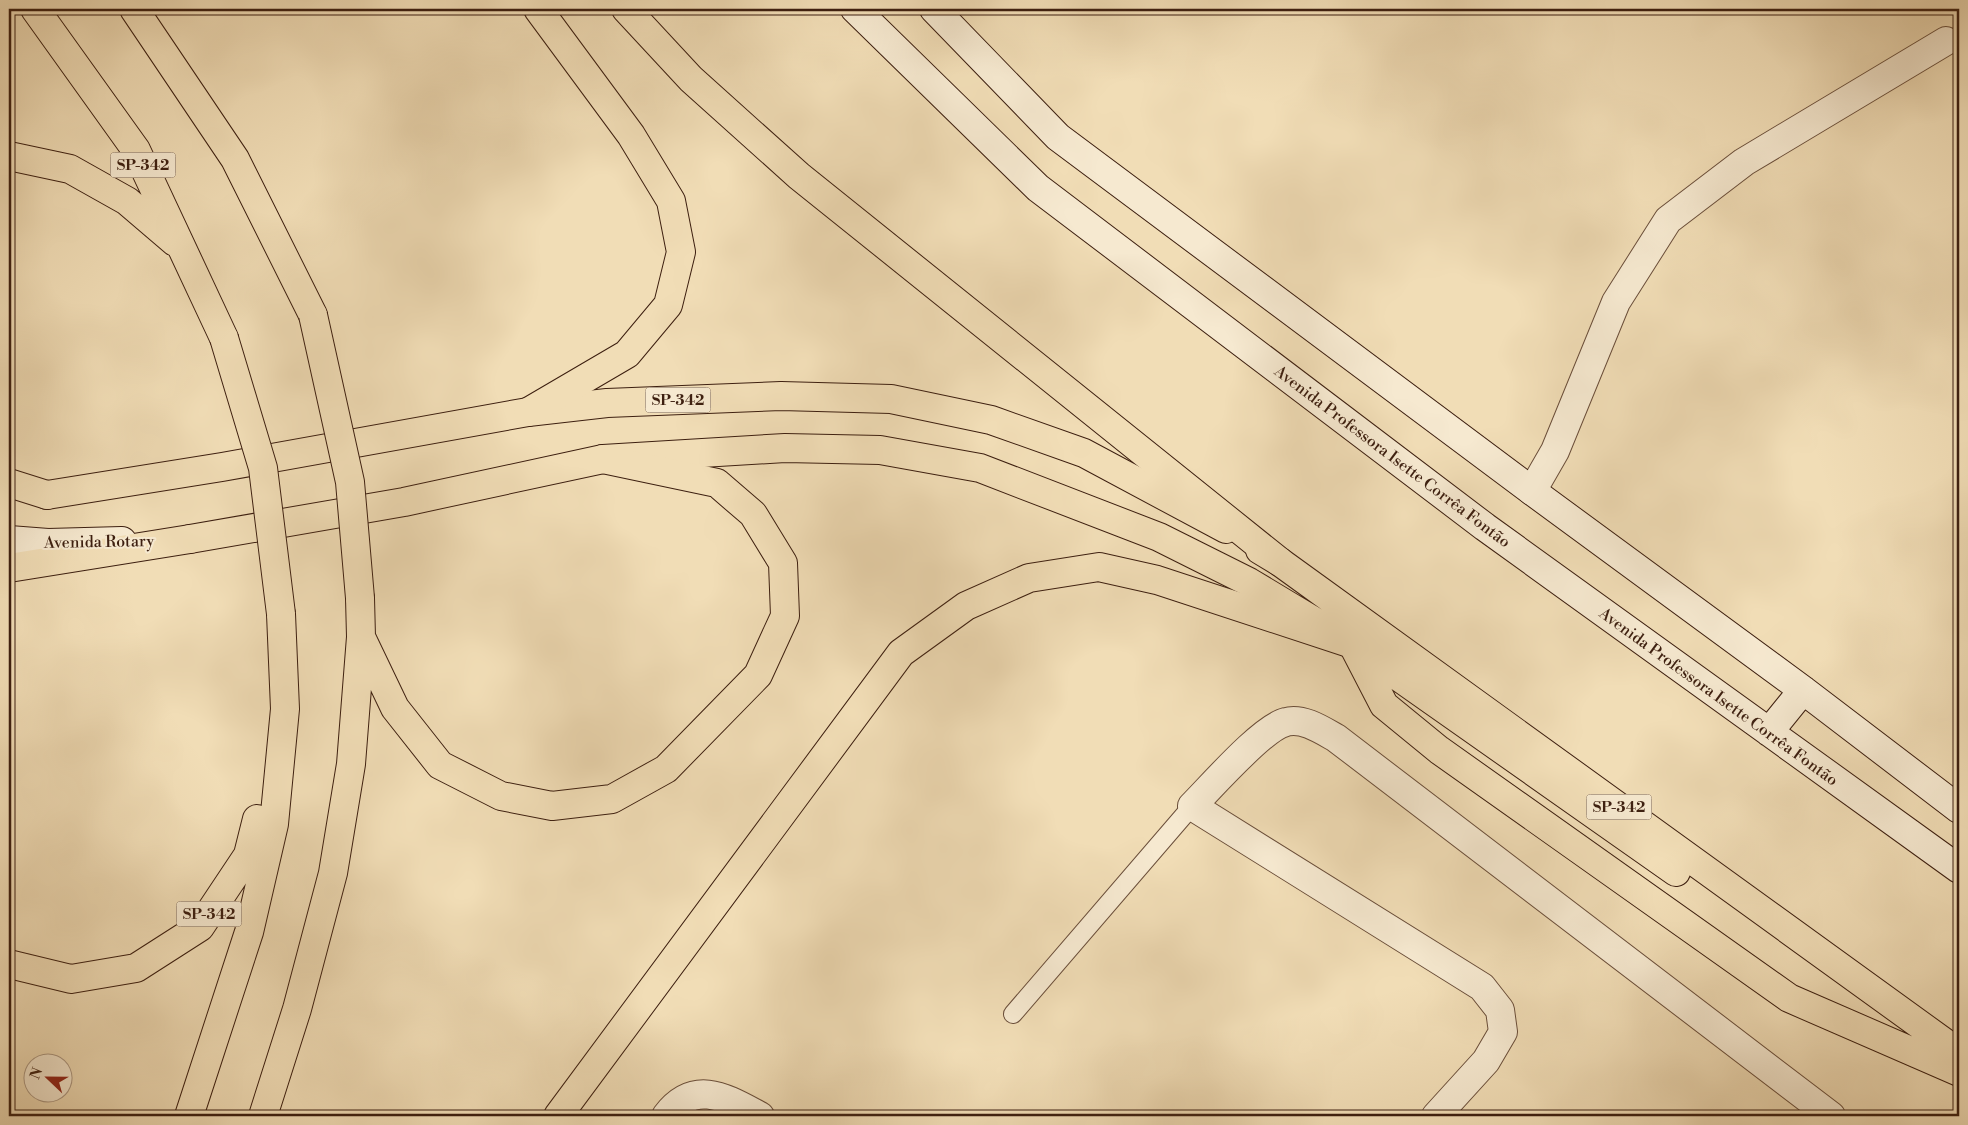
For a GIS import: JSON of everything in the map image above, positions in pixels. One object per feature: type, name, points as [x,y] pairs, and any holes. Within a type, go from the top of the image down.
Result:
[{"type":"main road","name":"SP-342","points":[[9,964],[71,979],[136,968],[200,927],[248,855],[285,709],[281,614],[263,468],[224,338],[136,150],[35,9]]},
{"type":"main road","points":[[134,9],[235,159],[313,315],[350,482],[360,598],[361,637],[350,764],[333,873],[297,1009],[264,1116]]},
{"type":"main road","points":[[528,412],[627,354],[668,305],[682,252],[671,200],[630,135],[538,9]]},
{"type":"main road","points":[[626,9],[691,79],[800,176],[1280,562]]},
{"type":"main road","name":"Avenida Professora Isette Corrêa Fontão","points":[[855,9],[1038,188],[1485,527],[1959,869]]},
{"type":"main road","points":[[934,9],[1058,137],[1532,491],[1803,690],[1959,809]]},
{"type":"main road","points":[[1532,491],[1555,451],[1616,302],[1668,220],[1744,162],[1946,41]]},
{"type":"main road","points":[[9,156],[70,169],[127,201],[181,247]]},
{"type":"main road","name":"SP-342","points":[[47,495],[222,467],[528,412],[607,403],[781,396],[891,399],[991,420],[1084,453],[1204,516],[1280,562],[1959,1053]]},
{"type":"main road","name":"SP-342","points":[[9,568],[404,502],[603,459],[785,448],[870,450],[980,468],[1159,537],[1248,582],[1352,644],[1959,1071]]},
{"type":"main road","points":[[361,637],[396,708],[440,765],[501,796],[552,806],[612,799],[666,769],[758,675],[785,616],[783,563],[753,514],[717,483],[603,459]]},
{"type":"main road","points":[[9,482],[47,495]]},
{"type":"main road","points":[[9,491],[47,495]]},
{"type":"main road","name":"Avenida Rotary","points":[[9,540],[48,543],[190,538]]},
{"type":"main road","points":[[558,1116],[901,653],[966,606],[1029,578],[1100,568],[1158,580],[1352,644],[1384,705],[1439,750],[1773,987],[1789,998],[1959,1071]]},
{"type":"main road","points":[[1769,732],[1803,690]]},
{"type":"main road","points":[[189,1116],[249,932],[264,869],[274,824],[285,709]]},
{"type":"main road","points":[[1436,1116],[1486,1061],[1502,1032],[1500,1010],[1482,988],[1192,806],[1261,736],[1286,722],[1309,723],[1336,738],[1831,1116]]},
{"type":"main road","points":[[666,1116],[673,1108],[694,1094],[717,1096],[760,1116]]},
{"type":"lane","points":[[1013,1014],[1192,806]]}]
